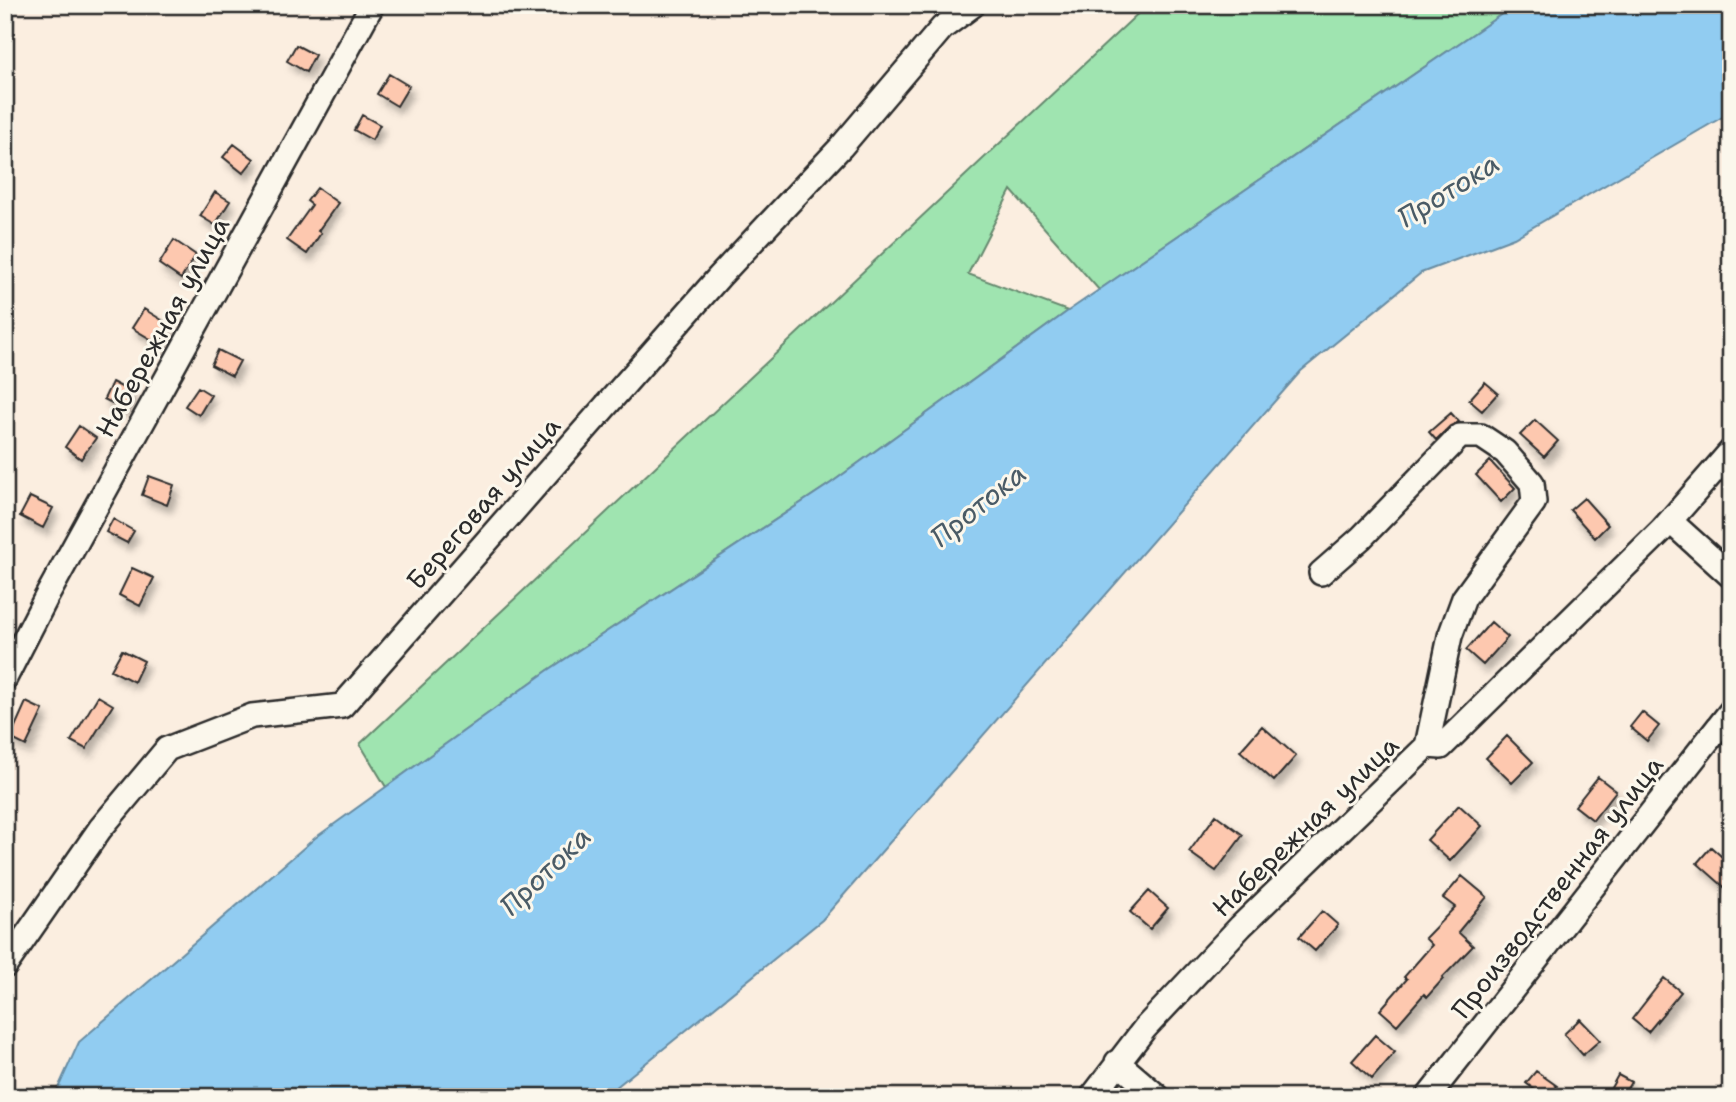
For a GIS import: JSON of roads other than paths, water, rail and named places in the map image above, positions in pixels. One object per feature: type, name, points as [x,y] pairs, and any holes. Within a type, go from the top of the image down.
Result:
[{"type":"street","name":"Набережная улица","points":[[5,678],[47,596],[372,5]]},
{"type":"street","name":"Береговая улица","points":[[5,966],[100,829],[167,749],[252,716],[342,706],[719,277],[841,147],[942,28],[974,5]]},
{"type":"street","name":"Набережная улица","points":[[1092,1097],[1145,1028],[1241,926],[1427,746],[1450,636],[1464,598],[1534,502],[1532,483],[1505,452],[1480,436],[1460,436],[1361,538],[1321,573]]},
{"type":"street","points":[[1427,746],[1441,747],[1670,521],[1731,451]]},
{"type":"street","points":[[1670,521],[1731,576]]},
{"type":"street","name":"Производственная улица","points":[[1428,1097],[1731,711]]},
{"type":"street","points":[[1117,1062],[1158,1097]]},
{"type":"water","name":"Протока","points":[[1515,5],[1731,5],[1731,112],[1514,238],[1421,273],[1301,371],[822,920],[604,1097],[54,1097],[79,1042],[315,838],[547,671],[831,483],[1068,311]]}]
